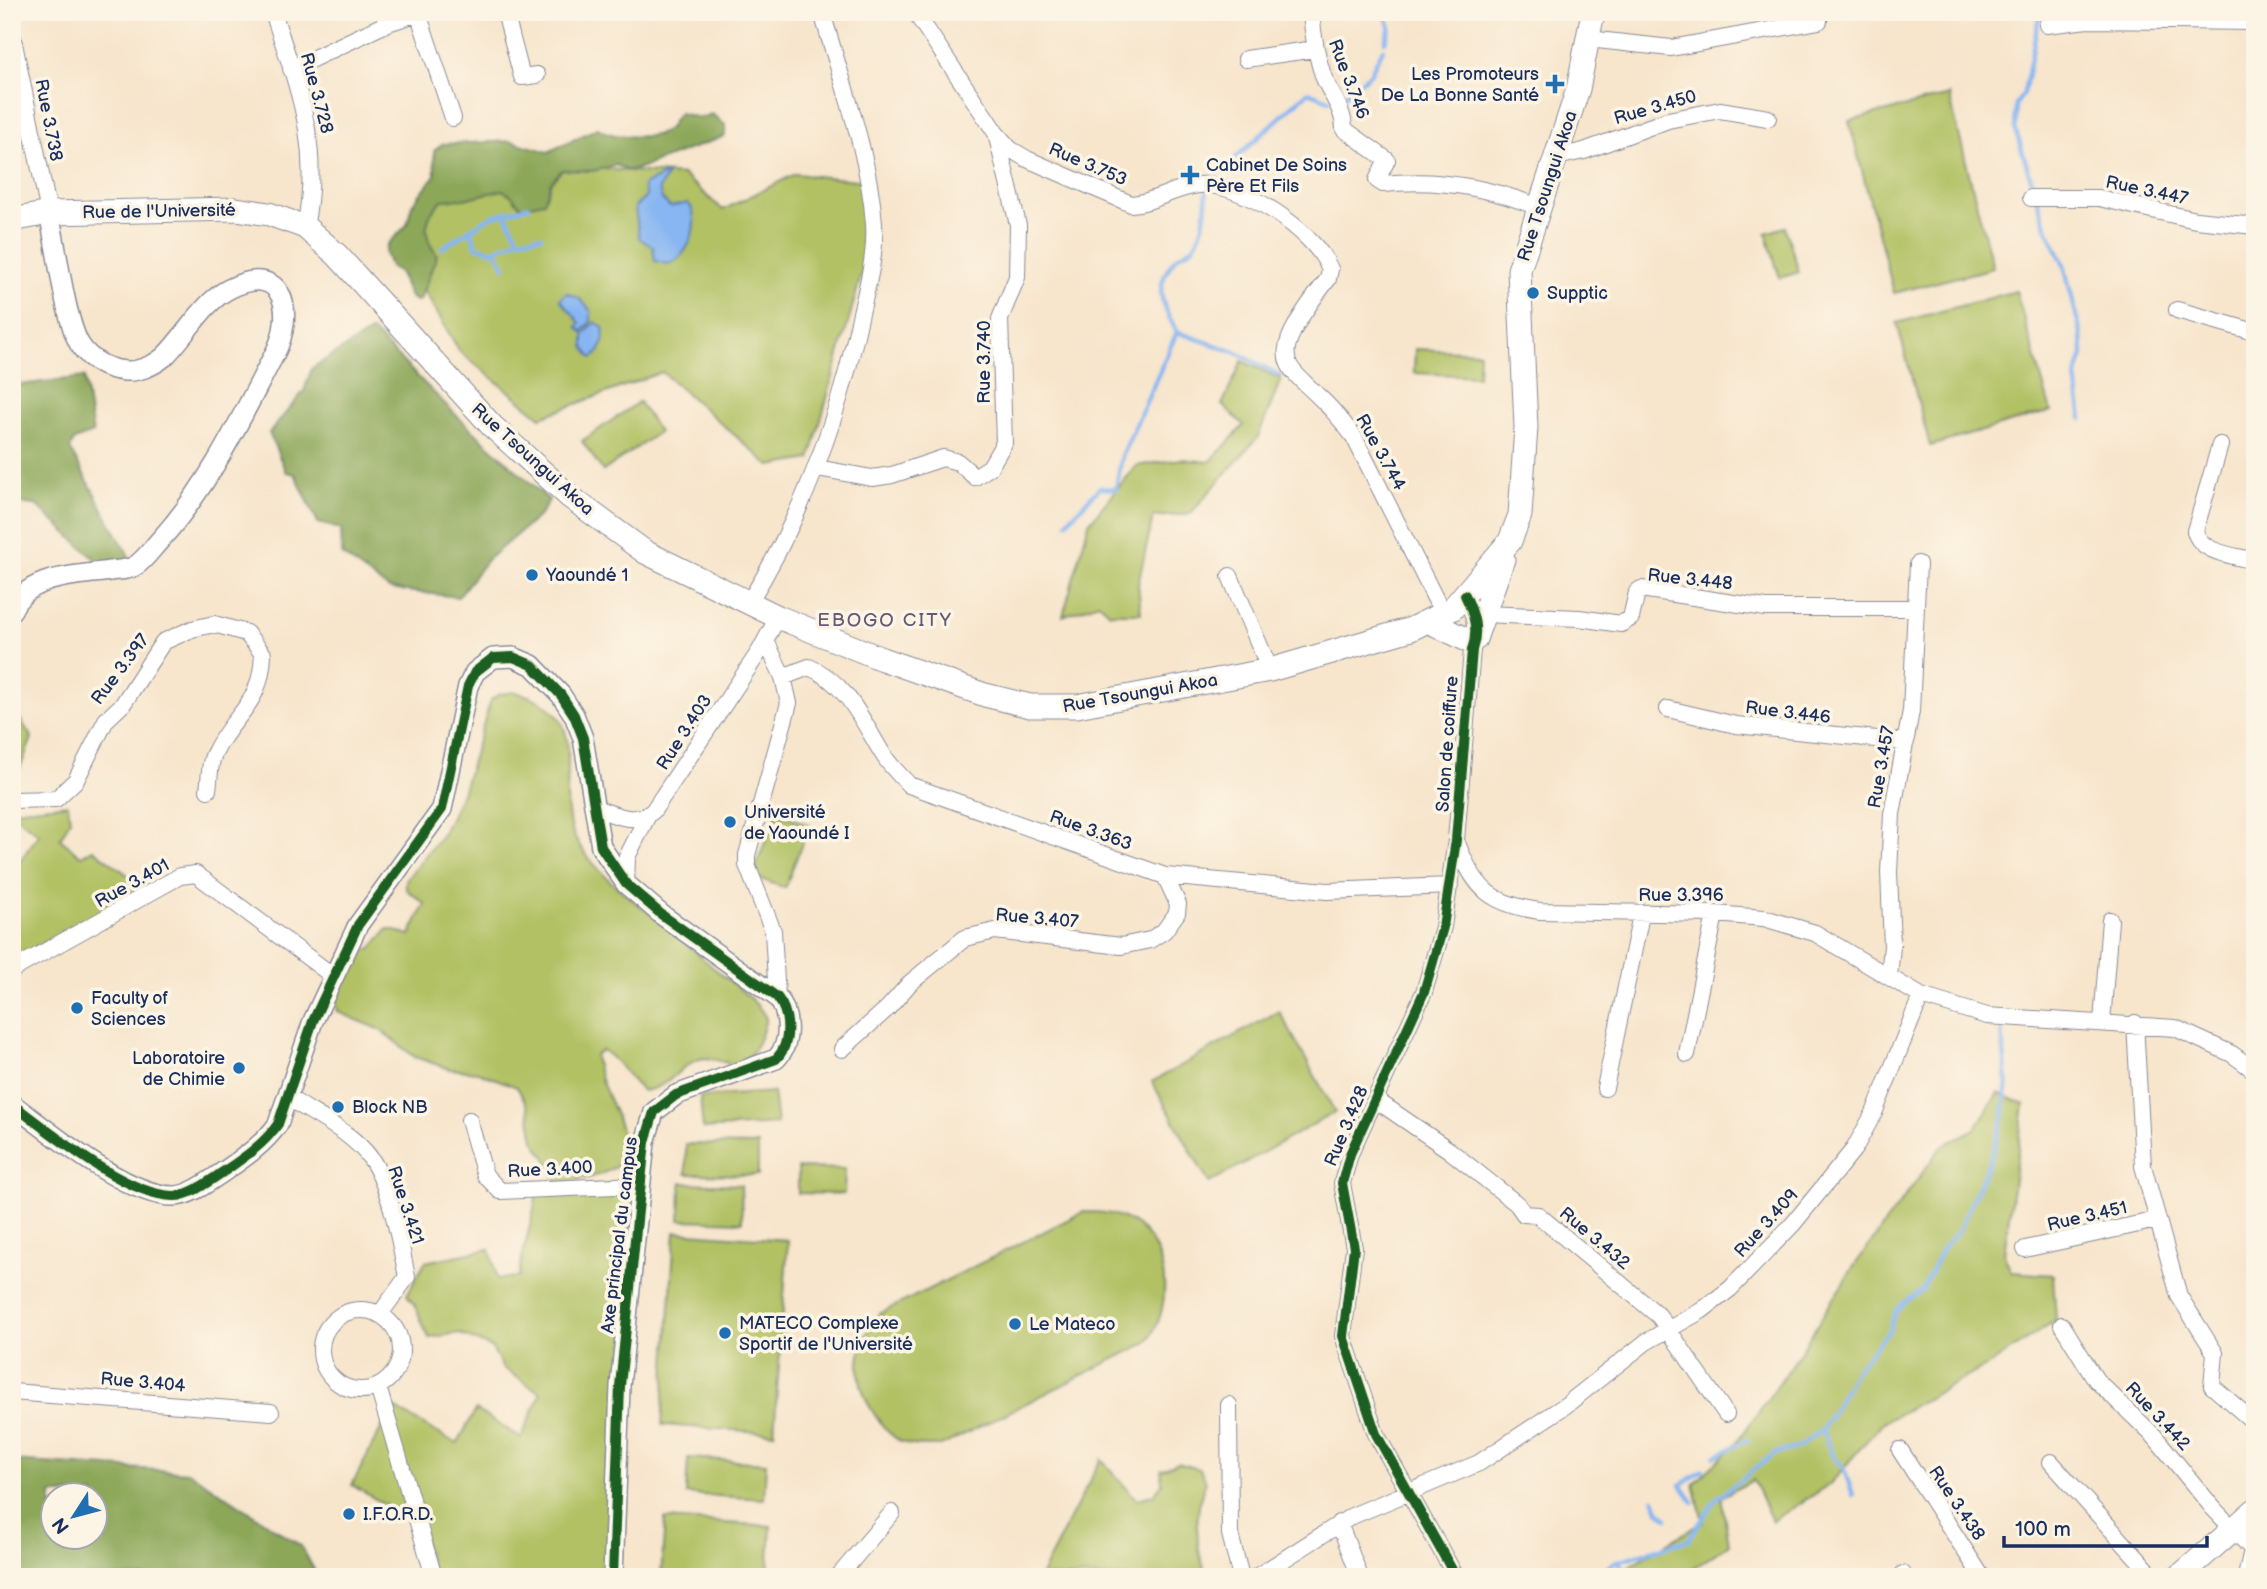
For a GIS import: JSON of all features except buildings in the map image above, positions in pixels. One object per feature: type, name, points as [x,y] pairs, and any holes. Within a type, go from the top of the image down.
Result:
[{"type":"main road","name":"Rue Tsoungui Akoa","points":[[305,227],[337,255],[492,426],[570,497],[645,552],[748,604],[882,659],[985,695],[1030,706],[1077,706],[1270,670],[1385,639],[1447,610],[1510,541],[1520,515],[1526,427],[1518,270],[1578,89],[1593,12]]},
{"type":"main road","name":"Rue de l'Université","points":[[12,220],[49,213],[236,209],[269,214],[305,227]]},
{"type":"main road","points":[[1471,643],[1510,541]]},
{"type":"main road","points":[[1447,610],[1471,643]]},
{"type":"main road","points":[[2179,1577],[2232,1527],[2255,1510]]},
{"type":"street","name":"Rue 3.728","points":[[273,12],[312,144],[312,192],[305,227]]},
{"type":"street","points":[[505,12],[522,77],[537,75]]},
{"type":"street","points":[[748,604],[793,527],[817,468],[855,342],[873,258],[874,225],[857,137],[822,12]]},
{"type":"street","name":"Rue 3.740","points":[[817,468],[872,478],[892,475],[943,458],[958,462],[975,477],[985,472],[994,462],[1004,443],[1000,319],[1017,277],[1019,248],[1014,199],[996,133],[915,12]]},
{"type":"street","name":"Rue 3.746","points":[[1311,12],[1315,50],[1324,77],[1342,113],[1344,129],[1387,160],[1376,178],[1380,183],[1454,183],[1494,191],[1538,207]]},
{"type":"street","points":[[291,69],[386,18],[420,13],[453,118]]},
{"type":"street","points":[[2048,25],[2087,20],[2255,22]]},
{"type":"street","points":[[1588,39],[1671,48],[1819,21]]},
{"type":"street","name":"Rue 3.738","points":[[12,34],[49,213]]},
{"type":"street","points":[[1247,59],[1315,50]]},
{"type":"street","name":"Rue 3.450","points":[[1556,157],[1584,151],[1668,120],[1720,110],[1768,118]]},
{"type":"street","name":"Rue 3.753","points":[[996,133],[1010,149],[1027,159],[1131,204],[1208,185]]},
{"type":"street","name":"Rue 3.744","points":[[1208,185],[1238,192],[1271,210],[1296,227],[1326,260],[1330,269],[1328,279],[1289,335],[1285,360],[1293,374],[1335,413],[1354,437],[1447,610]]},
{"type":"street","name":"Rue 3.447","points":[[2031,198],[2099,198],[2196,220],[2255,226]]},
{"type":"street","points":[[12,610],[34,584],[135,567],[183,514],[208,480],[277,350],[286,323],[287,307],[280,294],[269,284],[256,281],[241,283],[225,291],[162,358],[147,367],[132,371],[112,370],[97,363],[76,338],[49,213]]},
{"type":"street","points":[[2177,310],[2255,332]]},
{"type":"street","points":[[2220,445],[2195,531],[2197,541],[2206,548],[2255,561]]},
{"type":"street","name":"Rue 3.457","points":[[1889,977],[1892,946],[1889,873],[1892,814],[1911,711],[1918,564]]},
{"type":"street","points":[[1230,576],[1270,670]]},
{"type":"street","name":"Rue 3.448","points":[[1483,614],[1579,618],[1621,624],[1631,618],[1637,592],[1641,589],[1766,608],[1916,608]]},
{"type":"street","name":"Salon de coiffure","points":[[1447,610],[1475,618],[1457,841]]},
{"type":"street","name":"Rue 3.403","points":[[626,884],[626,857],[647,817],[662,800],[766,641],[778,617]]},
{"type":"street","name":"Rue 3.397","points":[[12,800],[56,799],[76,780],[106,720],[122,705],[139,674],[163,642],[192,629],[214,624],[246,633],[263,653],[262,678],[251,704],[215,750],[208,790]]},
{"type":"street","points":[[766,641],[783,677],[789,703],[788,715],[747,855],[751,878],[774,930],[777,998]]},
{"type":"street","points":[[12,1104],[88,1160],[133,1184],[173,1196],[184,1195],[244,1158],[271,1135],[289,1098],[313,1021],[358,925],[442,808],[468,686],[475,671],[493,658],[513,657],[532,665],[561,695],[583,738],[601,847],[626,884],[662,915],[777,998]]},
{"type":"street","name":"Rue 3.363","points":[[783,677],[809,667],[834,680],[853,705],[886,760],[909,785],[1165,876],[1326,891],[1450,886]]},
{"type":"street","name":"Rue 3.446","points":[[1668,709],[1735,725],[1906,742]]},
{"type":"street","points":[[593,807],[625,818],[647,817]]},
{"type":"street","name":"Rue 3.428","points":[[1456,1577],[1426,1528],[1410,1492],[1376,1434],[1343,1330],[1353,1248],[1342,1193],[1342,1174],[1424,992],[1443,927],[1457,841]]},
{"type":"street","name":"Rue 3.396","points":[[1457,841],[1475,883],[1492,897],[1513,908],[1540,912],[1715,914],[1764,918],[1815,933],[1921,996]]},
{"type":"street","name":"Rue 3.401","points":[[12,970],[180,877],[195,874],[333,976]]},
{"type":"street","name":"Rue 3.407","points":[[842,1049],[888,1008],[910,983],[965,937],[995,931],[1121,946],[1150,940],[1164,931],[1177,914],[1178,904],[1165,876]]},
{"type":"street","points":[[1687,1054],[1715,914]]},
{"type":"street","points":[[1605,1088],[1641,915]]},
{"type":"street","points":[[2102,1022],[2110,920]]},
{"type":"street","points":[[1921,996],[1987,1016],[2135,1023],[2175,1028],[2198,1036],[2232,1054],[2255,1071]]},
{"type":"street","name":"Rue 3.409","points":[[1256,1577],[1339,1523],[1486,1458],[1566,1405],[1669,1327],[1716,1300],[1758,1263],[1854,1149],[1874,1114],[1921,996]]},
{"type":"street","name":"Axe principal du campus","points":[[613,1577],[620,1386],[645,1142],[654,1112],[693,1086],[776,1059],[782,1053],[787,1037],[786,1016],[785,1007],[777,998]]},
{"type":"street","points":[[2135,1023],[2141,1156],[2179,1296],[2215,1353],[2212,1386],[2255,1423]]},
{"type":"street","name":"Rue 3.421","points":[[289,1098],[354,1141],[372,1160],[397,1231],[407,1278],[380,1314]]},
{"type":"street","name":"Rue 3.432","points":[[1376,1100],[1449,1150],[1517,1204],[1524,1214],[1538,1216],[1647,1304],[1669,1327],[1726,1414]]},
{"type":"street","name":"Rue 3.400","points":[[469,1120],[485,1175],[500,1191],[639,1185]]},
{"type":"street","name":"Rue 3.451","points":[[2025,1249],[2157,1220]]},
{"type":"street","points":[[358,1309],[380,1314],[396,1330],[402,1351],[395,1372],[378,1387],[355,1390],[334,1379],[322,1359],[321,1348],[328,1326],[336,1318],[358,1309]]},
{"type":"street","name":"Rue 3.442","points":[[2062,1325],[2096,1380],[2155,1437],[2254,1551]]},
{"type":"street","points":[[378,1387],[434,1577]]},
{"type":"street","name":"Rue 3.404","points":[[12,1392],[271,1412]]},
{"type":"street","points":[[1229,1405],[1230,1534],[1241,1577]]},
{"type":"street","name":"Rue 3.438","points":[[1900,1450],[1982,1577]]},
{"type":"street","points":[[2051,1462],[2154,1577]]},
{"type":"street","points":[[838,1577],[892,1513]]},
{"type":"street","points":[[1339,1523],[1360,1577]]},
{"type":"street","points":[[2246,1577],[2254,1551]]},
{"type":"green space","points":[[1949,95],[1993,268],[1894,293],[1849,121]]},
{"type":"green space","points":[[680,113],[699,118],[712,114],[725,125],[725,136],[637,169],[626,170],[616,165],[593,171],[562,170],[551,182],[544,202],[521,207],[512,196],[502,190],[464,199],[442,200],[428,220],[428,240],[437,255],[420,300],[416,301],[410,297],[400,273],[390,266],[385,253],[387,245],[407,225],[412,205],[435,175],[434,151],[443,144],[511,141],[548,152],[598,128],[622,136],[661,133],[669,128]]},
{"type":"green space","points":[[551,165],[683,175],[723,210],[795,174],[866,181],[871,240],[810,459],[770,466],[662,372],[541,417],[460,352],[406,260],[437,197]]},
{"type":"green space","points":[[1785,227],[1799,272],[1780,278],[1766,233]]},
{"type":"green space","points":[[2016,291],[2051,411],[1930,446],[1897,323]]},
{"type":"green space","points":[[372,331],[460,419],[549,500],[541,514],[487,560],[458,597],[389,589],[342,555],[341,529],[318,523],[295,474],[286,472],[269,433],[304,391],[312,368]]},
{"type":"green space","points":[[1415,349],[1479,352],[1478,376],[1414,373]]},
{"type":"green space","points":[[12,353],[19,385],[84,377],[93,433],[74,440],[70,449],[135,567],[108,571],[36,505],[12,503]]},
{"type":"green space","points":[[1242,361],[1281,379],[1258,437],[1190,514],[1153,517],[1138,584],[1141,613],[1110,613],[1099,603],[1063,616],[1089,523],[1136,466],[1182,459],[1210,462],[1244,425],[1222,405]]},
{"type":"green space","points":[[639,402],[659,432],[603,471],[582,441]]},
{"type":"green space","points":[[515,692],[543,703],[559,718],[566,736],[570,825],[590,859],[622,891],[744,992],[766,1018],[754,1050],[743,1061],[735,1064],[703,1058],[685,1066],[668,1081],[653,1089],[643,1091],[602,1050],[595,1055],[602,1082],[622,1134],[623,1162],[599,1175],[574,1181],[556,1182],[551,1166],[534,1140],[528,1106],[517,1087],[478,1072],[450,1069],[415,1057],[379,1029],[338,1012],[336,1003],[337,988],[355,951],[371,949],[388,929],[410,935],[425,904],[406,889],[406,880],[443,833],[462,793],[491,700],[500,694]]},
{"type":"green space","points":[[12,714],[17,714],[32,738],[12,788]]},
{"type":"green space","points":[[68,804],[70,820],[60,839],[81,856],[93,849],[152,893],[12,970],[12,872],[39,834],[18,818],[12,818],[12,810]]},
{"type":"green space","points":[[777,812],[809,825],[785,888],[752,876]]},
{"type":"green space","points":[[1279,1011],[1335,1112],[1209,1183],[1152,1082]]},
{"type":"green space","points":[[773,1092],[777,1124],[703,1129],[700,1097]]},
{"type":"green space","points":[[1998,1093],[2024,1104],[2004,1254],[2011,1272],[2053,1275],[2056,1320],[1989,1365],[1882,1423],[1829,1485],[1772,1521],[1753,1480],[1721,1497],[1729,1544],[1681,1577],[1611,1577],[1703,1522],[1694,1484],[1737,1442],[1790,1368],[1852,1269],[1942,1146],[1975,1129]]},
{"type":"green space","points":[[686,1144],[758,1145],[758,1175],[686,1174]]},
{"type":"green space","points":[[798,1168],[845,1169],[844,1194],[798,1193]]},
{"type":"green space","points":[[681,1183],[741,1185],[742,1222],[680,1220]]},
{"type":"green space","points":[[639,1185],[613,1577],[434,1577],[419,1525],[352,1485],[392,1407],[457,1444],[476,1410],[521,1438],[541,1393],[503,1368],[492,1348],[459,1333],[429,1338],[414,1304],[407,1295],[425,1262],[490,1249],[497,1279],[519,1277],[537,1188]]},
{"type":"green space","name":"Le Mateco","points":[[1083,1212],[1112,1214],[1137,1226],[1150,1239],[1158,1255],[1163,1273],[1162,1310],[1156,1328],[1146,1343],[941,1446],[912,1445],[893,1436],[875,1415],[862,1389],[860,1377],[861,1352],[879,1314]]},
{"type":"green space","name":"MATECO Complexe Sportif de l'Université","points":[[675,1232],[788,1240],[774,1433],[662,1425]]},
{"type":"green space","points":[[688,1458],[766,1463],[764,1499],[686,1494]]},
{"type":"green space","points":[[1101,1459],[1136,1499],[1153,1495],[1162,1484],[1161,1470],[1178,1463],[1200,1469],[1206,1482],[1199,1504],[1197,1530],[1200,1555],[1208,1577],[1040,1577]]},
{"type":"green space","points":[[12,1461],[189,1472],[301,1546],[318,1577],[12,1577]]},
{"type":"green space","points":[[665,1519],[771,1526],[768,1577],[661,1577]]},
{"type":"water","points":[[668,173],[659,189],[662,199],[670,207],[688,203],[694,219],[687,248],[675,261],[667,264],[655,261],[653,247],[639,238],[635,207],[646,197],[643,185]]},
{"type":"water","points":[[567,293],[579,298],[591,311],[591,322],[582,332],[577,327],[580,323],[560,299]]},
{"type":"water","points":[[595,322],[603,327],[604,336],[601,348],[592,358],[584,347],[584,334]]},
{"type":"waterway","points":[[1384,12],[1390,27],[1385,42]]},
{"type":"waterway","points":[[2040,12],[2024,93],[2016,104],[2015,128],[2045,224],[2064,265],[2082,338],[2083,355],[2076,378],[2082,419]]},
{"type":"waterway","points":[[1339,100],[1370,74],[1383,49]]},
{"type":"waterway","points":[[1210,181],[1308,92],[1329,100]]},
{"type":"waterway","points":[[1177,332],[1167,313],[1161,287],[1168,268],[1176,258],[1191,249],[1197,240],[1204,219],[1207,189]]},
{"type":"waterway","points":[[442,248],[490,217],[529,206]]},
{"type":"waterway","points":[[505,213],[519,239]]},
{"type":"waterway","points":[[470,228],[476,246],[497,252],[505,267]]},
{"type":"waterway","points":[[495,250],[519,239],[541,236]]},
{"type":"waterway","points":[[1177,332],[1235,352],[1281,376]]},
{"type":"waterway","points":[[1067,522],[1099,488],[1116,489],[1122,456],[1177,332]]},
{"type":"waterway","points":[[1597,1577],[1615,1562],[1688,1540],[1717,1498],[1774,1454],[1799,1447],[1822,1430],[1858,1367],[1889,1331],[1896,1311],[1922,1291],[1942,1249],[1958,1232],[1990,1160],[2003,1119],[2007,1081],[2002,1032]]},
{"type":"waterway","points":[[1822,1430],[1833,1457],[1843,1467],[1853,1495]]},
{"type":"waterway","points":[[1715,1456],[1748,1440]]},
{"type":"waterway","points":[[1693,1502],[1681,1485],[1703,1470]]},
{"type":"waterway","points":[[1654,1499],[1658,1510],[1667,1518]]},
{"type":"waterway","points":[[1620,1563],[1624,1577]]},
{"type":"cycle path","points":[[1456,1577],[1376,1434],[1343,1336],[1354,1248],[1342,1183],[1350,1154],[1424,992],[1443,927],[1456,840],[1475,636],[1473,615],[1465,595]]},
{"type":"cycle path","points":[[12,1104],[89,1161],[134,1186],[155,1193],[174,1196],[194,1190],[254,1149],[278,1124],[313,1021],[358,925],[442,809],[468,686],[475,672],[493,658],[513,657],[532,665],[561,695],[574,715],[583,738],[601,847],[626,884],[662,915],[777,997],[787,1019],[785,1045],[776,1059],[676,1095],[654,1112],[645,1142],[620,1386],[613,1577]]},
{"type":"place","name":"Les Promoteurs De La Bonne Santé","points":[[1555,84]]},
{"type":"place","name":"Cabinet De Soins Père Et Fils","points":[[1190,175]]},
{"type":"place","name":"Supptic","points":[[1533,293]]},
{"type":"place","name":"Yaoundé 1","points":[[532,575]]},
{"type":"place","name":"Université de Yaoundé I","points":[[730,822]]},
{"type":"place","name":"Faculty of Sciences","points":[[77,1008]]},
{"type":"place","name":"Laboratoire de Chimie","points":[[239,1068]]},
{"type":"place","name":"Block NB","points":[[338,1107]]},
{"type":"place","name":"Le Mateco","points":[[1015,1324]]},
{"type":"place","name":"MATECO Complexe Sportif de l'Université","points":[[725,1333]]},
{"type":"place","name":"I.F.O.R.D.","points":[[349,1514]]},
{"type":"district","name":"EBOGO CITY","points":[[885,619]]}]
